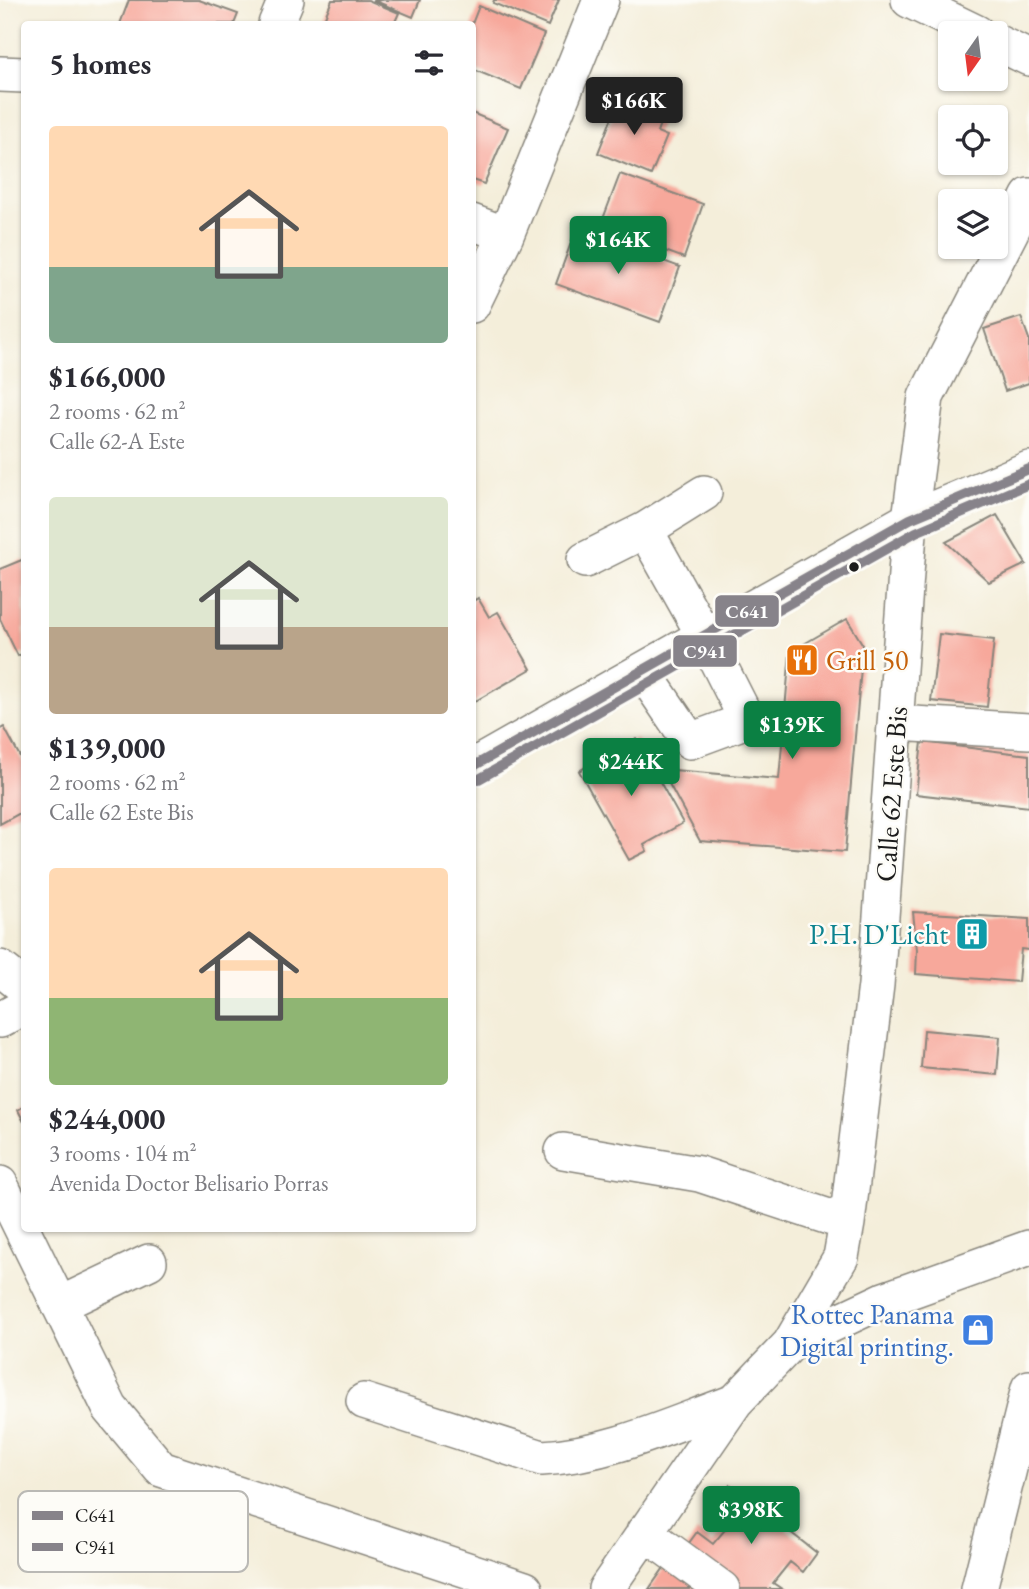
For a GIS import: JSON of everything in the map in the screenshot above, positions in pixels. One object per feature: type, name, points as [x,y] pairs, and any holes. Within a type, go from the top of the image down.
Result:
[{"type":"street","points":[[277,21],[286,0]]},
{"type":"street","points":[[476,297],[506,235],[601,0]]},
{"type":"street","points":[[909,0],[952,21]]},
{"type":"street","points":[[1008,48],[1029,58]]},
{"type":"street","points":[[0,75],[21,75]]},
{"type":"street","name":"Calle 62 Este Bis","points":[[841,1257],[876,985],[910,519],[926,397],[1029,196]]},
{"type":"street","points":[[476,224],[506,235]]},
{"type":"street","points":[[476,764],[910,519],[1029,469]]},
{"type":"street","points":[[585,560],[645,530],[704,493]]},
{"type":"street","points":[[643,671],[690,741],[747,720],[705,636],[645,530]]},
{"type":"street","points":[[897,723],[1029,731]]},
{"type":"street","points":[[0,968],[21,985]]},
{"type":"street","points":[[0,1020],[21,1009]]},
{"type":"street","points":[[563,1152],[699,1174],[847,1223]]},
{"type":"street","points":[[0,1184],[21,1227]]},
{"type":"street","points":[[23,1232],[110,1408],[161,1469],[228,1491]]},
{"type":"street","points":[[790,1344],[884,1300],[1029,1248]]},
{"type":"street","points":[[606,1589],[735,1402],[790,1344],[841,1257],[884,1300]]},
{"type":"street","points":[[59,1305],[149,1262]]},
{"type":"street","points":[[979,1589],[1029,1388]]},
{"type":"street","points":[[364,1401],[542,1458],[568,1457],[631,1439],[735,1402]]},
{"type":"street","points":[[248,1498],[525,1589]]},
{"type":"street","points":[[644,1532],[722,1589]]},
{"type":"building","points":[[129,0],[199,0],[238,14],[235,21],[121,21]]},
{"type":"building","points":[[332,0],[368,0],[399,13],[395,21],[323,21]]},
{"type":"building","points":[[373,0],[420,0],[413,17]]},
{"type":"building","points":[[494,0],[559,0],[548,26],[493,3]]},
{"type":"building","points":[[479,6],[544,34],[521,89],[476,71],[476,21],[473,21]]},
{"type":"building","points":[[620,97],[663,115],[657,132],[667,136],[651,175],[598,153]]},
{"type":"building","points":[[476,115],[508,128],[484,184],[476,181]]},
{"type":"building","points":[[620,174],[703,204],[684,258],[600,227]]},
{"type":"building","points":[[576,229],[680,267],[660,322],[556,284]]},
{"type":"building","points":[[1021,317],[1029,339],[1029,383],[1005,391],[984,329]]},
{"type":"building","points":[[997,515],[1026,564],[989,582],[946,542]]},
{"type":"building","points":[[21,560],[21,654],[18,656],[0,619],[0,569]]},
{"type":"building","points":[[478,598],[489,617],[498,612],[531,669],[476,701],[476,599]]},
{"type":"building","points":[[847,619],[863,645],[845,852],[700,841],[661,769],[779,779],[790,652]]},
{"type":"building","points":[[939,634],[994,640],[987,707],[931,701]]},
{"type":"building","points":[[4,727],[21,758],[21,813],[0,824],[0,729]]},
{"type":"building","points":[[636,739],[683,823],[644,845],[647,851],[629,860],[579,771]]},
{"type":"building","points":[[922,742],[1029,755],[1029,807],[916,794]]},
{"type":"building","name":"P.H. D'Licht","points":[[913,912],[1029,919],[1029,950],[1021,949],[1018,982],[916,974],[917,950]]},
{"type":"building","points":[[924,1030],[1000,1037],[997,1075],[921,1068]]},
{"type":"building","points":[[730,1485],[817,1553],[803,1572],[790,1562],[773,1583],[782,1589],[739,1589],[686,1547],[697,1532],[713,1544],[735,1518],[716,1503]]},
{"type":"building","points":[[666,1565],[700,1589],[649,1589]]},
{"type":"transit line","name":"C641","points":[[476,765],[910,519],[1029,469]]},
{"type":"transit line","name":"C941","points":[[479,779],[916,532],[1029,484]]},
{"type":"place","name":"Grill 50","points":[[802,660]]},
{"type":"place","name":"P.H. D'Licht","points":[[972,934]]},
{"type":"place","name":"Rottec Panama Digital printing.","points":[[978,1330]]}]
